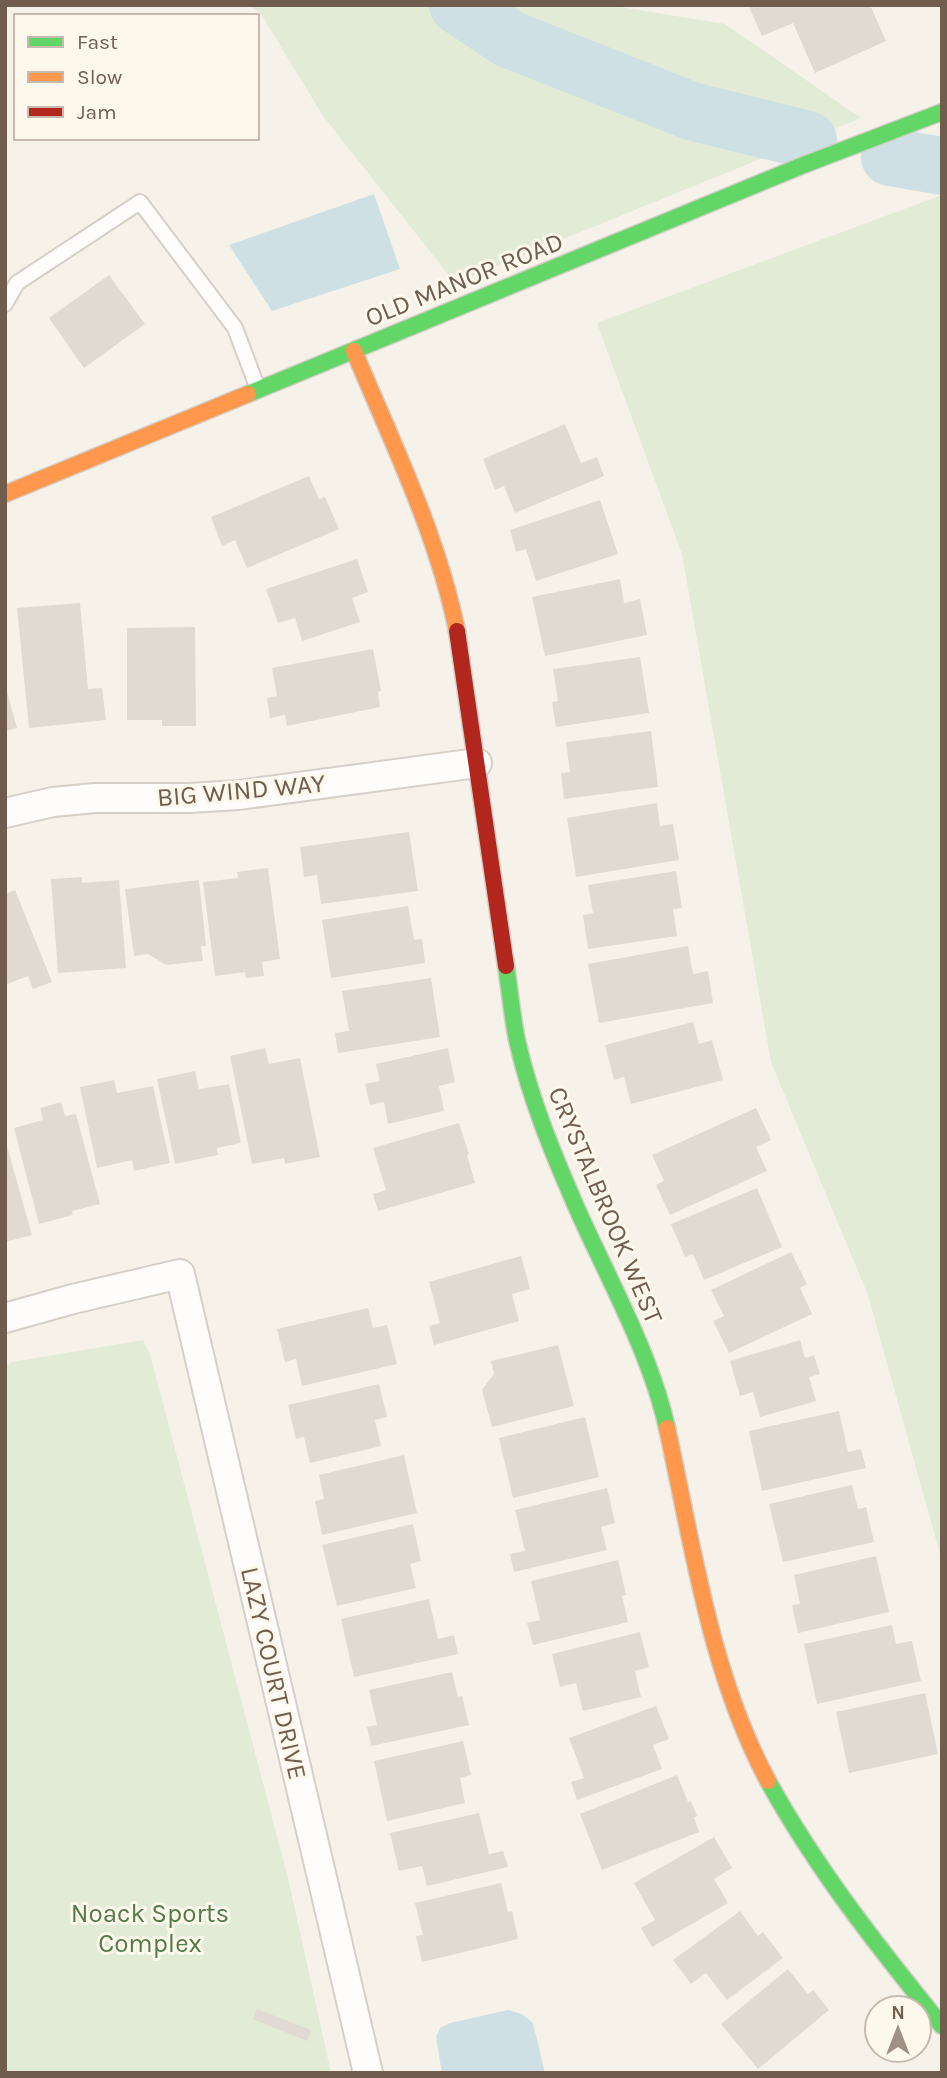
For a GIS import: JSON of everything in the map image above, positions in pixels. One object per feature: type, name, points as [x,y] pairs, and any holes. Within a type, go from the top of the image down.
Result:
[{"type":"street","name":"OLD MANOR ROAD","points":[[5,494],[802,166],[942,113]]},
{"type":"street","name":"CRYSTALBROOK WEST","points":[[354,351],[424,518],[449,592],[460,647],[517,1040],[534,1101],[661,1404],[723,1671],[743,1732],[766,1780],[799,1837],[853,1915],[942,2026]]},
{"type":"street","name":"BIG WIND WAY","points":[[5,813],[53,802],[96,798],[239,795],[477,762]]},
{"type":"street","name":"LAZY COURT DRIVE","points":[[5,1318],[180,1274],[368,2073]]},
{"type":"lane","points":[[5,304],[18,283],[141,202],[235,328],[258,390]]},
{"type":"green space","points":[[247,5],[608,5],[725,24],[861,118],[455,283],[323,116],[260,12]]},
{"type":"green space","points":[[942,195],[942,1561],[868,1295],[771,1062],[682,554],[597,323]]},
{"type":"green space","name":"Noack Sports Complex","points":[[143,1340],[150,1354],[288,1878],[331,2073],[5,2073],[5,1366],[12,1362]]},
{"type":"shaded area","points":[[374,194],[400,269],[272,311],[229,245]]},
{"type":"shaded area","points":[[508,2010],[522,2014],[533,2023],[545,2073],[442,2073],[436,2037],[440,2028],[450,2023]]},
{"type":"building","points":[[748,5],[870,5],[886,41],[815,73],[793,23],[762,36]]},
{"type":"building","points":[[109,275],[145,324],[84,368],[49,318]]},
{"type":"building","points":[[565,424],[581,463],[597,457],[604,476],[515,513],[504,486],[495,490],[483,459]]},
{"type":"building","points":[[309,476],[319,499],[325,497],[339,529],[247,568],[235,540],[222,546],[211,517]]},
{"type":"building","points":[[600,500],[618,554],[536,581],[526,549],[516,552],[510,530]]},
{"type":"building","points":[[357,559],[368,592],[352,598],[360,622],[302,641],[295,618],[278,623],[266,589]]},
{"type":"building","points":[[620,579],[624,603],[640,599],[647,635],[545,656],[532,597]]},
{"type":"building","points":[[80,603],[88,689],[102,688],[106,720],[29,728],[17,608]]},
{"type":"building","points":[[195,627],[196,726],[162,726],[162,720],[127,720],[127,628]]},
{"type":"building","points":[[373,649],[381,691],[378,692],[380,707],[287,726],[285,715],[270,718],[267,698],[277,696],[272,668]]},
{"type":"building","points":[[640,657],[649,713],[556,727],[552,702],[558,701],[553,669]]},
{"type":"building","points":[[5,684],[17,728],[5,731]]},
{"type":"building","points":[[651,731],[658,787],[564,799],[561,773],[570,772],[566,742]]},
{"type":"building","points":[[657,803],[660,826],[673,824],[679,860],[576,877],[567,818]]},
{"type":"building","points":[[409,832],[418,891],[321,904],[317,875],[304,877],[300,847]]},
{"type":"building","points":[[268,868],[280,959],[262,962],[264,976],[246,978],[245,972],[215,976],[203,882],[238,878],[237,872]]},
{"type":"building","points":[[676,871],[682,908],[673,909],[677,936],[588,949],[583,915],[593,913],[588,885]]},
{"type":"building","points":[[82,877],[82,883],[119,880],[126,968],[58,973],[51,879]]},
{"type":"building","points":[[199,880],[206,946],[201,946],[203,961],[166,965],[148,954],[134,956],[125,889]]},
{"type":"building","points":[[15,890],[52,982],[33,989],[28,976],[5,985],[5,894]]},
{"type":"building","points":[[408,906],[414,940],[422,939],[425,963],[331,978],[322,920]]},
{"type":"building","points":[[688,946],[693,974],[708,971],[713,1003],[599,1023],[588,964]]},
{"type":"building","points":[[431,978],[440,1037],[338,1053],[335,1033],[349,1031],[342,991]]},
{"type":"building","points":[[693,1022],[699,1044],[712,1040],[723,1080],[631,1104],[624,1077],[614,1080],[605,1045]]},
{"type":"building","points":[[265,1048],[269,1064],[300,1058],[320,1157],[285,1164],[284,1158],[252,1164],[230,1056]]},
{"type":"building","points":[[448,1048],[455,1082],[439,1086],[444,1111],[388,1124],[384,1102],[370,1105],[365,1084],[380,1081],[376,1064]]},
{"type":"building","points":[[195,1071],[199,1089],[229,1084],[241,1143],[217,1148],[218,1155],[175,1164],[157,1079]]},
{"type":"building","points":[[114,1080],[117,1093],[153,1086],[170,1163],[134,1171],[132,1160],[97,1168],[80,1087]]},
{"type":"building","points":[[61,1102],[65,1116],[76,1114],[100,1204],[39,1224],[14,1128],[43,1120],[40,1108]]},
{"type":"building","points":[[756,1108],[771,1140],[756,1147],[767,1171],[670,1215],[656,1185],[664,1181],[652,1155]]},
{"type":"building","points":[[459,1123],[475,1183],[378,1211],[373,1194],[386,1190],[373,1148]]},
{"type":"building","points":[[5,1139],[32,1235],[5,1242]]},
{"type":"building","points":[[757,1188],[782,1247],[704,1280],[693,1254],[685,1257],[671,1224]]},
{"type":"building","points":[[791,1252],[807,1284],[800,1288],[812,1314],[729,1353],[713,1321],[724,1316],[711,1290]]},
{"type":"building","points":[[521,1256],[530,1289],[512,1294],[519,1321],[434,1345],[429,1326],[440,1323],[429,1282]]},
{"type":"building","points":[[368,1308],[373,1328],[387,1325],[397,1364],[302,1386],[296,1359],[285,1362],[277,1329]]},
{"type":"building","points":[[800,1340],[805,1358],[814,1355],[820,1374],[809,1377],[816,1401],[760,1417],[753,1392],[740,1396],[730,1361]]},
{"type":"building","points":[[558,1345],[574,1406],[492,1427],[482,1390],[494,1374],[491,1361]]},
{"type":"building","points":[[379,1384],[387,1417],[375,1420],[381,1446],[310,1463],[304,1437],[296,1439],[288,1405]]},
{"type":"building","points":[[839,1411],[848,1452],[861,1449],[866,1468],[762,1491],[749,1431]]},
{"type":"building","points":[[585,1417],[599,1477],[513,1498],[499,1438]]},
{"type":"building","points":[[404,1455],[417,1513],[322,1535],[315,1501],[324,1499],[319,1475]]},
{"type":"building","points":[[852,1485],[858,1509],[866,1507],[874,1542],[783,1562],[769,1504]]},
{"type":"building","points":[[607,1488],[615,1523],[601,1527],[607,1550],[514,1572],[510,1554],[525,1551],[515,1510]]},
{"type":"building","points":[[413,1524],[421,1561],[410,1564],[416,1588],[337,1606],[322,1545]]},
{"type":"building","points":[[876,1556],[889,1612],[798,1633],[792,1605],[800,1604],[794,1575]]},
{"type":"building","points":[[618,1560],[626,1595],[622,1596],[628,1622],[533,1645],[527,1623],[540,1620],[531,1581]]},
{"type":"building","points":[[429,1599],[438,1639],[454,1635],[458,1654],[354,1677],[341,1619]]},
{"type":"building","points":[[892,1625],[896,1644],[912,1641],[921,1681],[817,1704],[804,1644]]},
{"type":"building","points":[[640,1632],[649,1667],[635,1671],[641,1697],[583,1711],[576,1683],[560,1687],[552,1654]]},
{"type":"building","points":[[452,1672],[458,1697],[462,1696],[469,1725],[371,1746],[367,1727],[377,1725],[369,1690]]},
{"type":"building","points":[[925,1693],[938,1754],[849,1773],[836,1712]]},
{"type":"building","points":[[656,1706],[669,1739],[653,1745],[662,1769],[577,1800],[571,1782],[584,1778],[569,1738]]},
{"type":"building","points":[[463,1741],[471,1775],[460,1778],[465,1803],[387,1821],[374,1761]]},
{"type":"building","points":[[677,1775],[697,1816],[694,1818],[699,1832],[602,1870],[580,1814]]},
{"type":"building","points":[[479,1813],[489,1854],[503,1851],[508,1867],[427,1886],[422,1866],[399,1871],[390,1833]]},
{"type":"building","points":[[714,1837],[732,1868],[714,1879],[728,1903],[652,1947],[641,1928],[655,1920],[634,1883]]},
{"type":"building","points":[[501,1883],[508,1912],[512,1911],[518,1939],[422,1962],[416,1936],[423,1935],[415,1903]]},
{"type":"building","points":[[740,1911],[758,1936],[763,1932],[783,1958],[727,2000],[706,1973],[691,1984],[673,1960]]},
{"type":"building","points":[[788,1969],[808,1994],[813,1990],[829,2010],[758,2069],[721,2024]]},
{"type":"building","points":[[257,2009],[311,2030],[307,2041],[253,2019]]},
{"type":"waterway","points":[[458,5],[509,39],[694,112],[808,140]]},
{"type":"waterway","points":[[890,157],[942,166]]},
{"type":"traffic: fast","points":[[248,394],[801,166],[942,112]]},
{"type":"traffic: fast","points":[[506,966],[517,1040],[536,1106],[578,1211],[640,1345],[667,1428]]},
{"type":"traffic: fast","points":[[768,1781],[828,1877],[872,1938],[942,2026]]},
{"type":"traffic: slow","points":[[354,351],[426,523],[457,631]]},
{"type":"traffic: slow","points":[[5,494],[248,394]]},
{"type":"traffic: slow","points":[[667,1428],[717,1653],[748,1740],[768,1781]]},
{"type":"traffic: jam","points":[[457,631],[506,966]]}]
